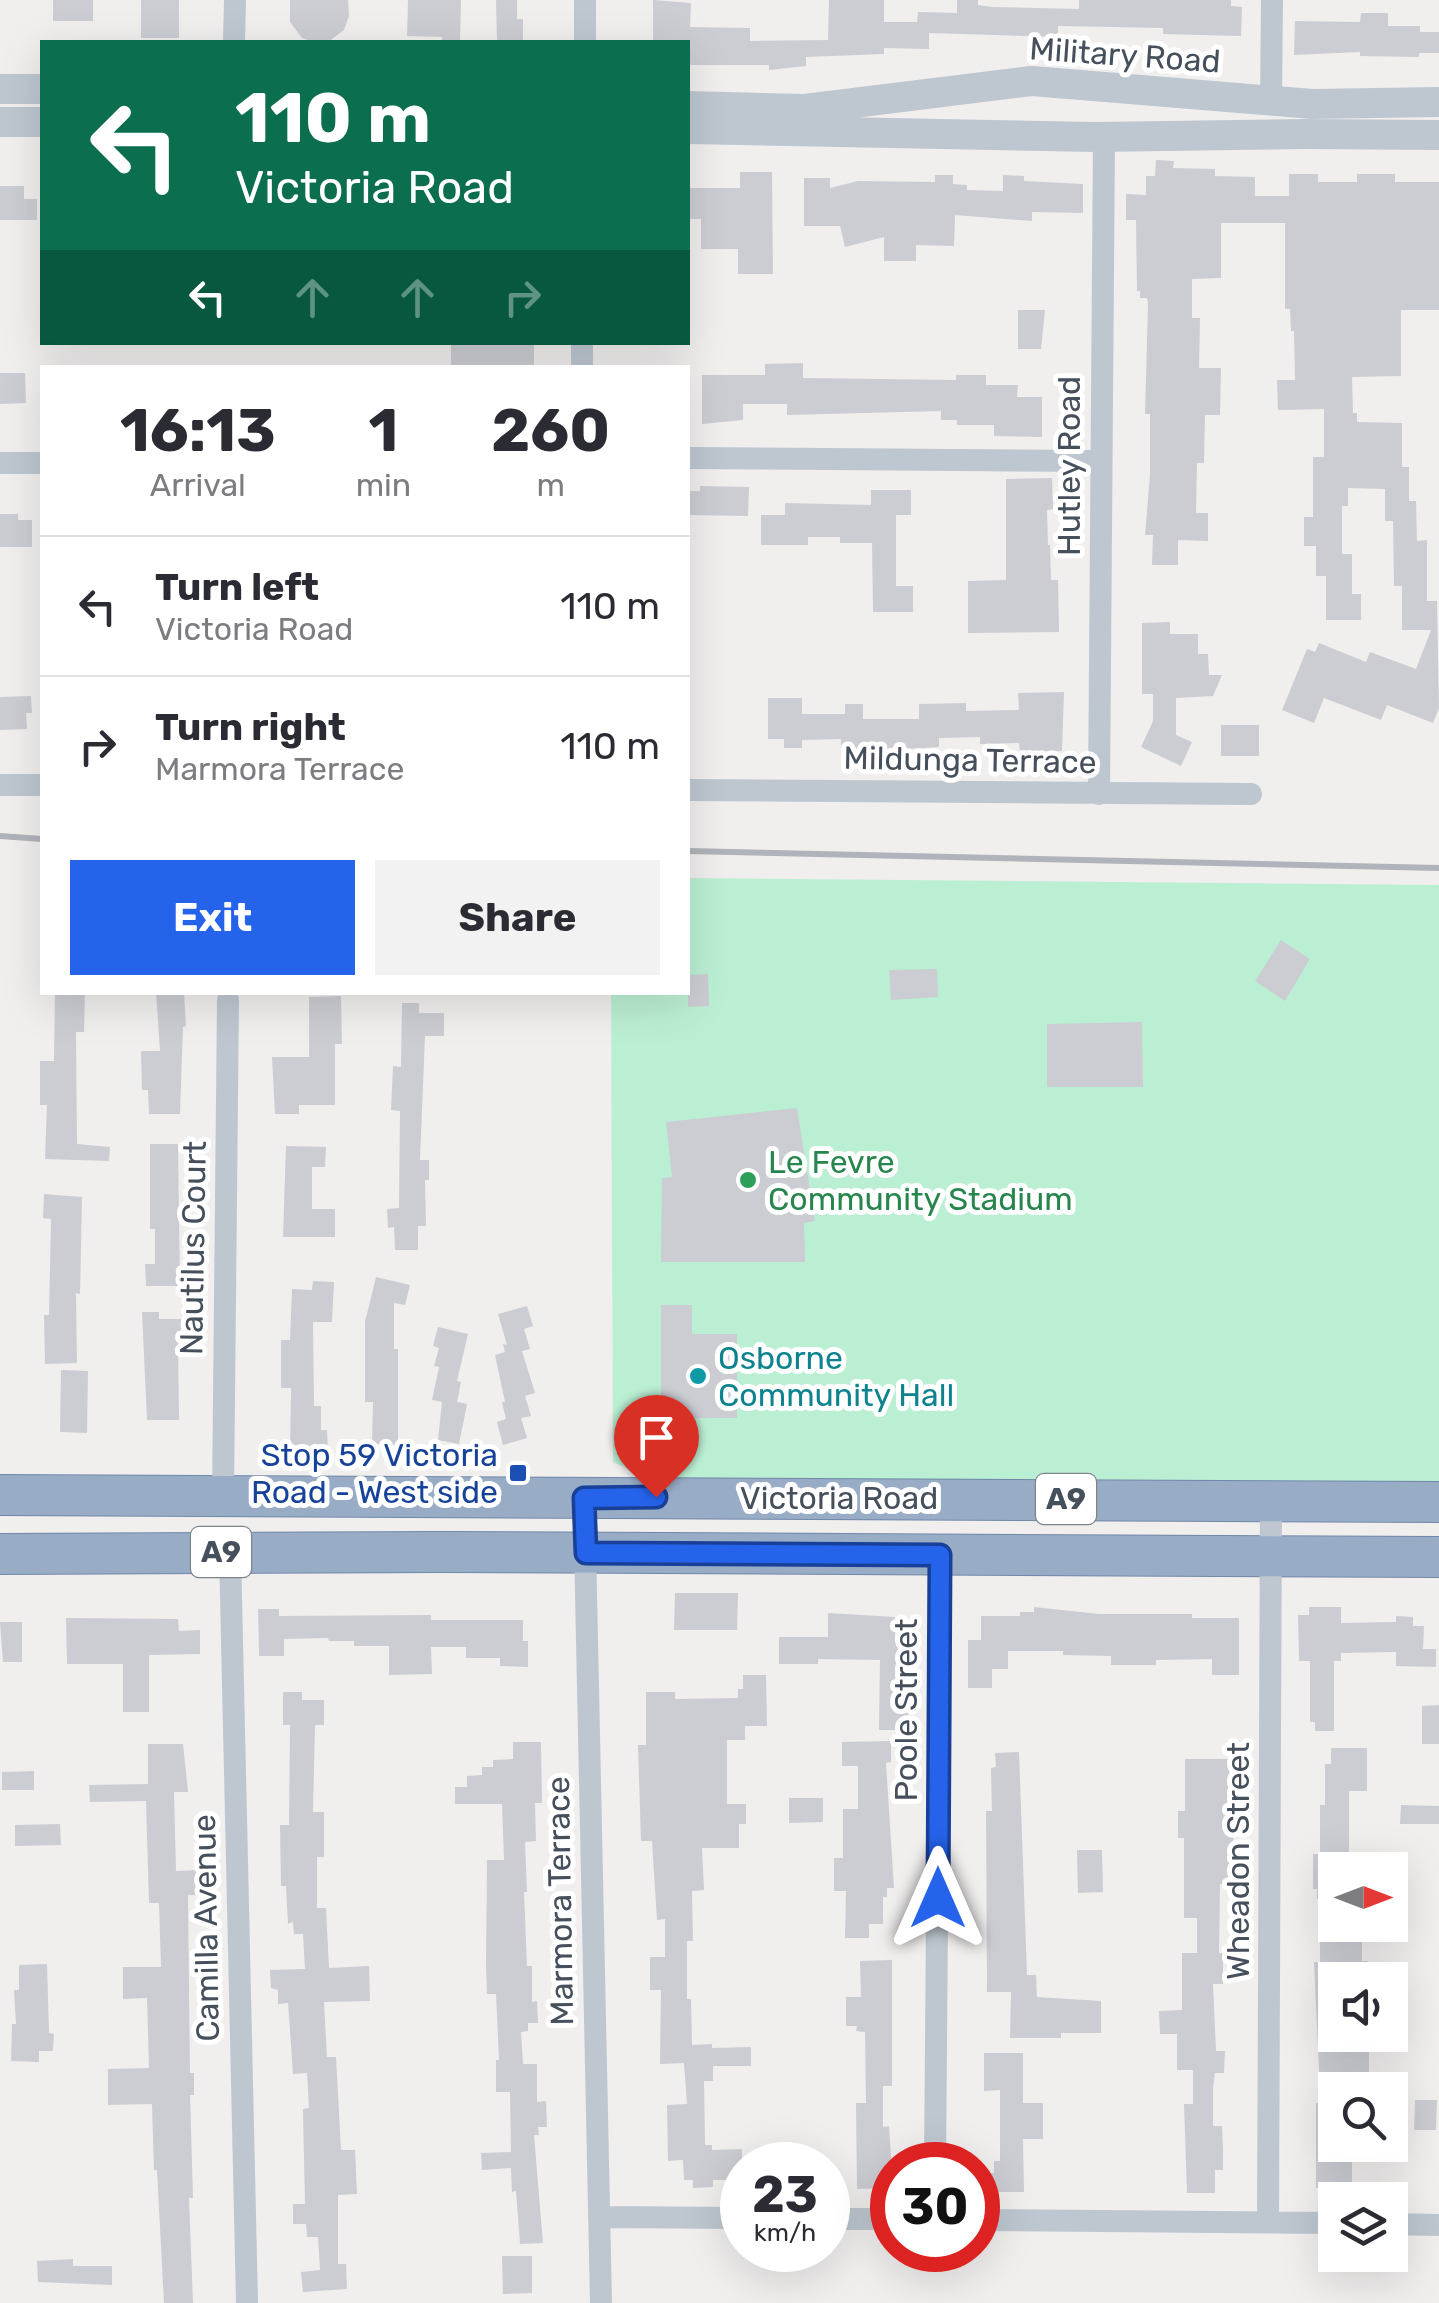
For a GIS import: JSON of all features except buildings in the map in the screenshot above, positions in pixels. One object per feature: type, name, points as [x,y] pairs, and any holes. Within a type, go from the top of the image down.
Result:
[{"type":"highway","name":"Victoria Road","points":[[0,1496],[1439,1502]]},
{"type":"highway","points":[[442,1552],[444,1499]]},
{"type":"highway","name":"Victoria Road","points":[[0,1554],[1439,1557]]},
{"type":"street","points":[[234,0],[234,40]]},
{"type":"street","points":[[585,0],[585,40]]},
{"type":"street","points":[[1271,101],[1272,0]]},
{"type":"street","name":"Military Road","points":[[690,106],[805,109],[1032,80],[1312,104],[1439,102]]},
{"type":"street","points":[[0,88],[40,89]]},
{"type":"street","points":[[0,122],[40,122]]},
{"type":"street","points":[[690,129],[1104,137],[1439,135]]},
{"type":"street","name":"Hutley Road","points":[[1098,794],[1104,137]]},
{"type":"street","points":[[690,458],[1102,461]]},
{"type":"street","points":[[0,464],[40,463]]},
{"type":"street","points":[[0,785],[40,786]]},
{"type":"street","name":"Mildunga Terrace","points":[[690,790],[1251,794]]},
{"type":"street","name":"Nautilus Court","points":[[222,1497],[228,1000]]},
{"type":"street","name":"Marmora Terrace","points":[[584,1498],[601,2303]]},
{"type":"street","name":"Wheadon Street","points":[[1268,2222],[1271,1501]]},
{"type":"street","name":"Camilla Avenue","points":[[230,1552],[247,2303]]},
{"type":"street","name":"Poole Street","points":[[936,2142],[940,1555]]},
{"type":"street","points":[[599,2217],[720,2218]]},
{"type":"street","points":[[1000,2220],[1318,2223]]},
{"type":"street","points":[[1408,2224],[1439,2225]]},
{"type":"green space","points":[[690,878],[1439,885],[1439,1482],[648,1478],[613,1462],[611,995],[690,995]]},
{"type":"railway","points":[[0,836],[40,839]]},
{"type":"railway","points":[[690,851],[1439,868]]},
{"type":"place","name":"Le Fevre Community Stadium","points":[[748,1180]]},
{"type":"place","name":"Osborne Community Hall","points":[[698,1376]]},
{"type":"place","name":"Stop 59 Victoria Road - West side","points":[[518,1473]]},
{"type":"route","points":[[656,1497],[584,1498],[586,1553],[940,1555],[938,1898]]}]
